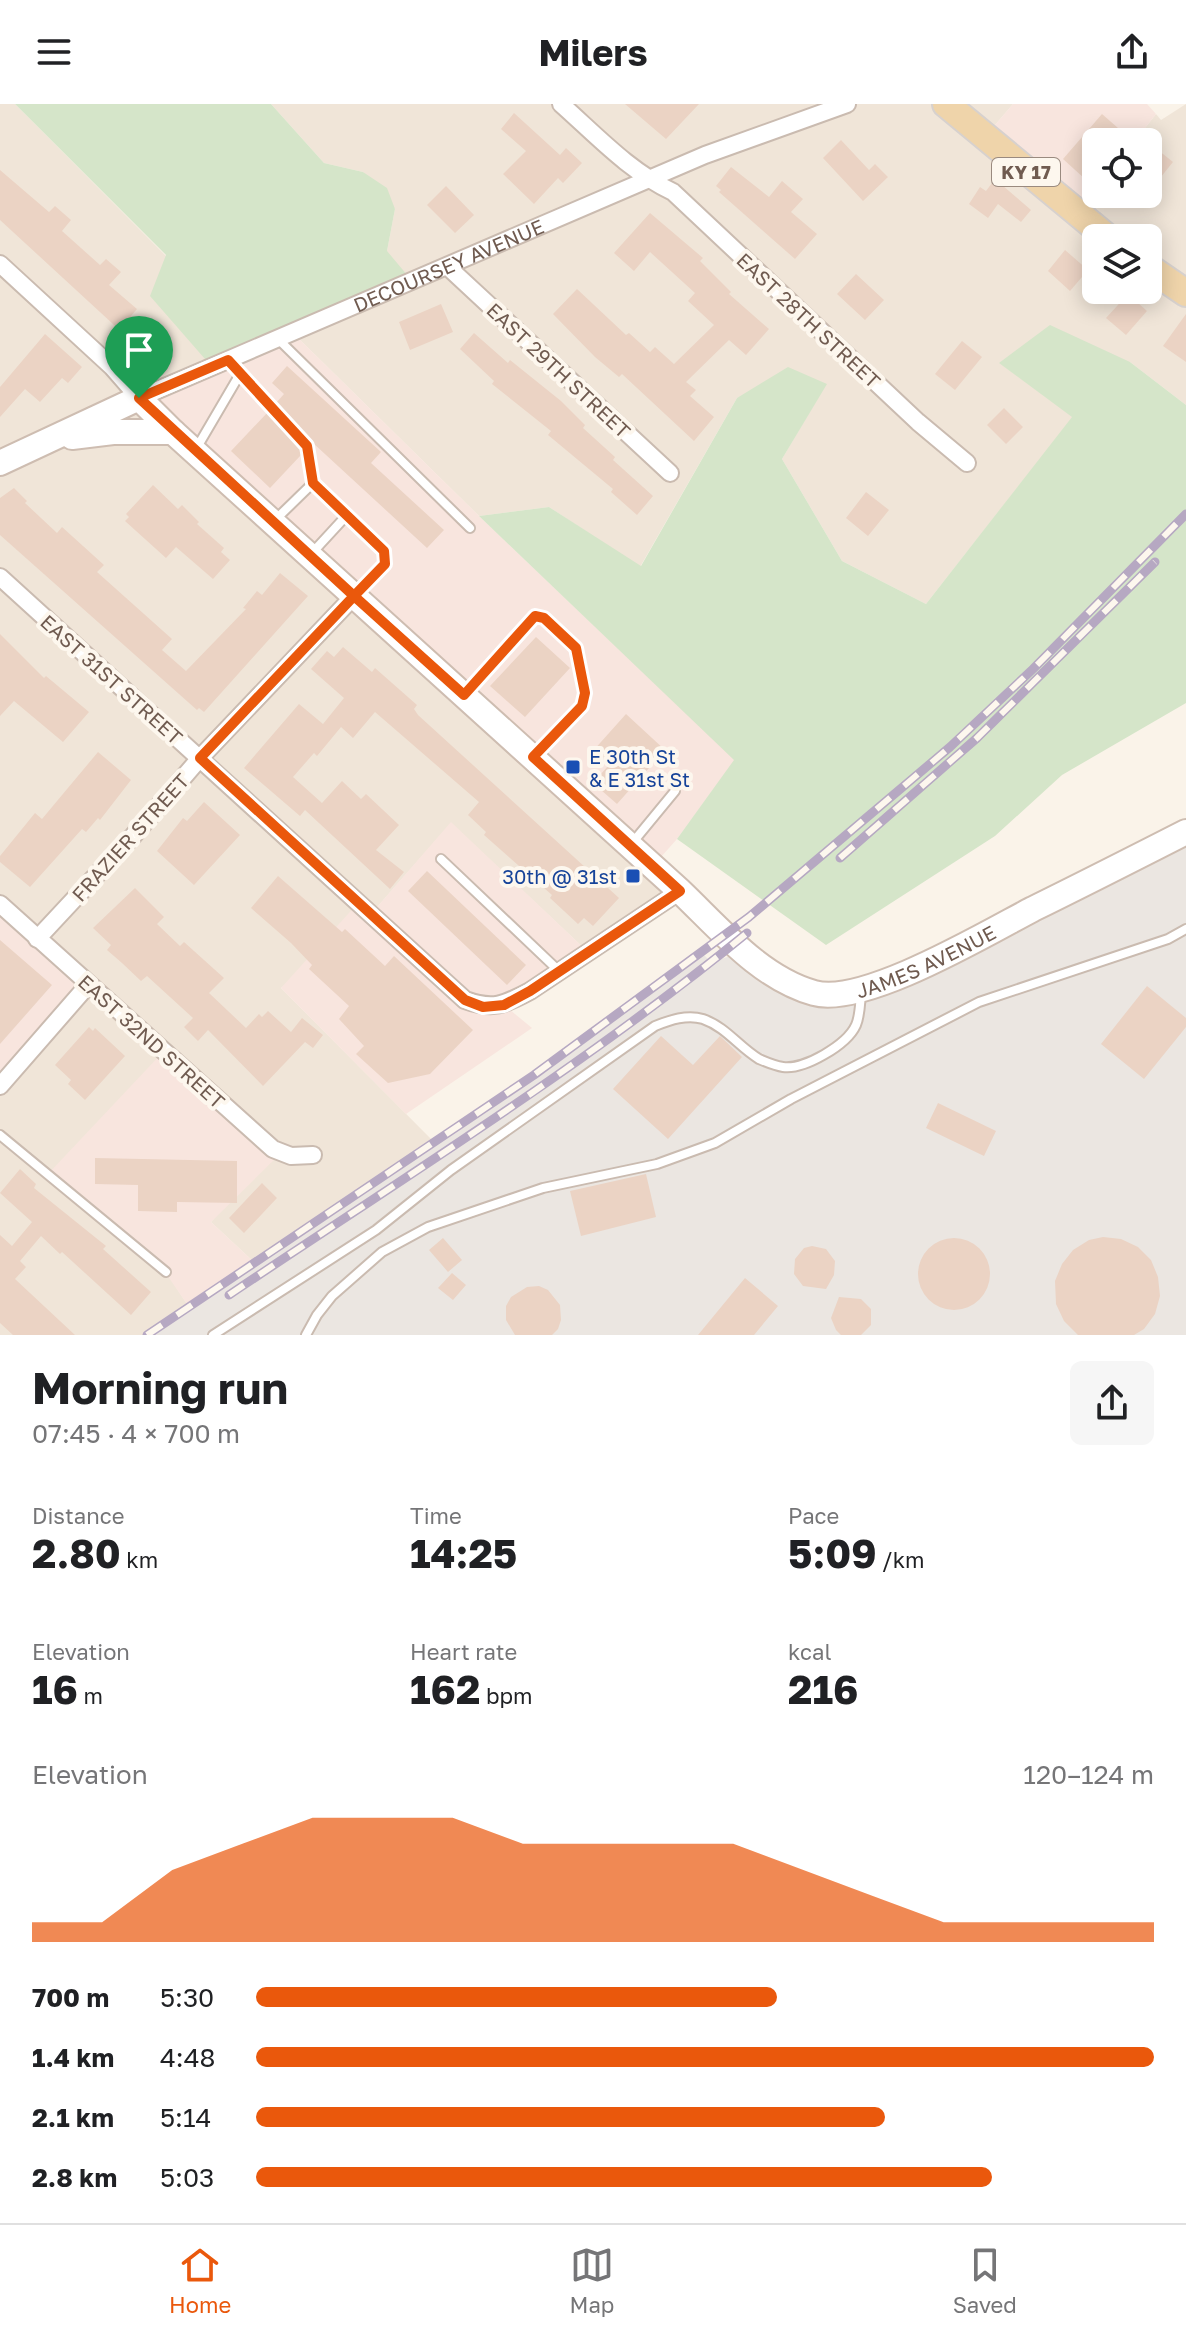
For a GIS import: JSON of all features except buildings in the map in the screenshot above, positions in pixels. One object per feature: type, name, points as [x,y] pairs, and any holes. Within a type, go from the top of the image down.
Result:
[{"type":"main road","name":"KY 17","points":[[946,104],[1091,224]]},
{"type":"main road","points":[[1162,277],[1186,293]]},
{"type":"main road","name":"JAMES AVENUE","points":[[139,398],[744,952],[785,981],[828,995],[862,989],[909,972],[1186,832]]},
{"type":"main road","name":"DECOURSEY AVENUE","points":[[0,463],[139,398]]},
{"type":"main road","name":"DECOURSEY AVENUE","points":[[56,437],[113,432],[173,432]]},
{"type":"street","name":"EAST 28TH STREET","points":[[561,104],[630,166],[673,192],[918,422],[967,463]]},
{"type":"street","name":"DECOURSEY AVENUE","points":[[139,398],[705,155],[847,104]]},
{"type":"street","points":[[0,264],[112,367],[139,398]]},
{"type":"street","name":"EAST 29TH STREET","points":[[448,267],[670,473]]},
{"type":"street","name":"EAST 31ST STREET","points":[[0,577],[465,1000],[483,1007],[504,1005],[680,891]]},
{"type":"street","name":"FRAZIER STREET","points":[[37,939],[133,836],[200,758],[354,596]]},
{"type":"street","name":"EAST 32ND STREET","points":[[0,904],[273,1149],[291,1156],[313,1155]]},
{"type":"street","points":[[0,1086],[88,985]]},
{"type":"lane","points":[[278,339],[470,528]]},
{"type":"lane","points":[[228,360],[307,446],[313,483],[384,551],[385,564],[354,596]]},
{"type":"lane","points":[[195,452],[240,374]]},
{"type":"lane","points":[[273,523],[313,483]]},
{"type":"lane","points":[[309,556],[347,515]]},
{"type":"lane","points":[[464,695],[535,616],[544,618],[576,648],[585,693],[582,706],[533,757]]},
{"type":"lane","points":[[630,846],[675,791]]},
{"type":"lane","points":[[441,859],[560,971]]},
{"type":"lane","points":[[306,1335],[332,1296],[382,1252],[428,1227],[543,1188],[657,1164],[715,1143],[791,1099],[979,1002],[1168,939],[1186,929]]},
{"type":"lane","points":[[213,1335],[376,1230],[451,1170],[655,1026],[688,1017],[701,1019],[723,1029],[761,1060],[784,1067],[797,1066],[829,1051],[846,1038],[856,1025],[862,989]]},
{"type":"lane","points":[[0,1135],[166,1272]]},
{"type":"shaded area","points":[[0,104],[15,104],[166,256],[680,891],[588,952],[451,823],[371,914],[281,988],[434,1142],[255,1263],[211,1222],[273,1149],[166,1272],[189,1307],[147,1335],[0,1335]]},
{"type":"shaded area","points":[[271,104],[1013,104],[984,138],[1077,213],[1082,207],[1162,208],[1162,128],[1145,128],[1156,114],[1161,120],[1186,104],[1186,405],[1130,362],[1000,363],[1073,417],[926,604],[842,561],[782,459],[826,384],[737,398],[640,567],[549,507],[479,516],[293,333],[387,251],[395,209],[363,172],[324,163]]},
{"type":"shaded area","points":[[1013,104],[1147,104],[1156,114],[1145,128],[1082,128],[1082,207],[1077,213],[984,138]]},
{"type":"shaded area","points":[[293,333],[735,760],[677,839],[653,866],[139,398]]},
{"type":"shaded area","points":[[451,822],[588,952],[504,1005],[532,1028],[406,1114],[281,988],[358,903],[371,914]]},
{"type":"shaded area","points":[[1186,832],[1186,1335],[147,1335],[534,1075],[702,953],[711,962],[744,952],[785,981],[846,993]]},
{"type":"shaded area","points":[[0,904],[88,985],[0,1086]]},
{"type":"shaded area","points":[[163,1052],[281,1153],[211,1222],[255,1263],[189,1307],[165,1272],[48,1174]]},
{"type":"green space","points":[[15,104],[271,104],[324,163],[363,172],[387,188],[395,209],[387,251],[413,282],[212,367],[150,296],[166,255]]},
{"type":"green space","points":[[1050,325],[1130,362],[1186,405],[1186,703],[1062,775],[995,836],[826,945],[677,839],[734,760],[479,516],[549,507],[641,566],[737,398],[788,367],[827,384],[782,459],[842,561],[926,604],[1072,417],[999,363]]},
{"type":"railway","points":[[147,1335],[534,1075],[749,917],[950,747],[1033,669],[1186,514]]},
{"type":"railway","points":[[840,858],[977,738],[1155,562]]},
{"type":"railway","points":[[229,1295],[557,1075],[747,933]]},
{"type":"place","name":"E 30th St & E 31st St","points":[[573,767]]},
{"type":"place","name":"30th @ 31st","points":[[633,876]]},
{"type":"route","points":[[139,398],[228,360],[307,446],[313,483],[384,551],[385,564],[354,596],[464,695],[476,678],[535,616],[544,618],[576,648],[585,699],[582,706],[533,757],[680,891],[504,1005],[483,1007],[465,1000],[200,758],[354,596],[139,398]]}]
